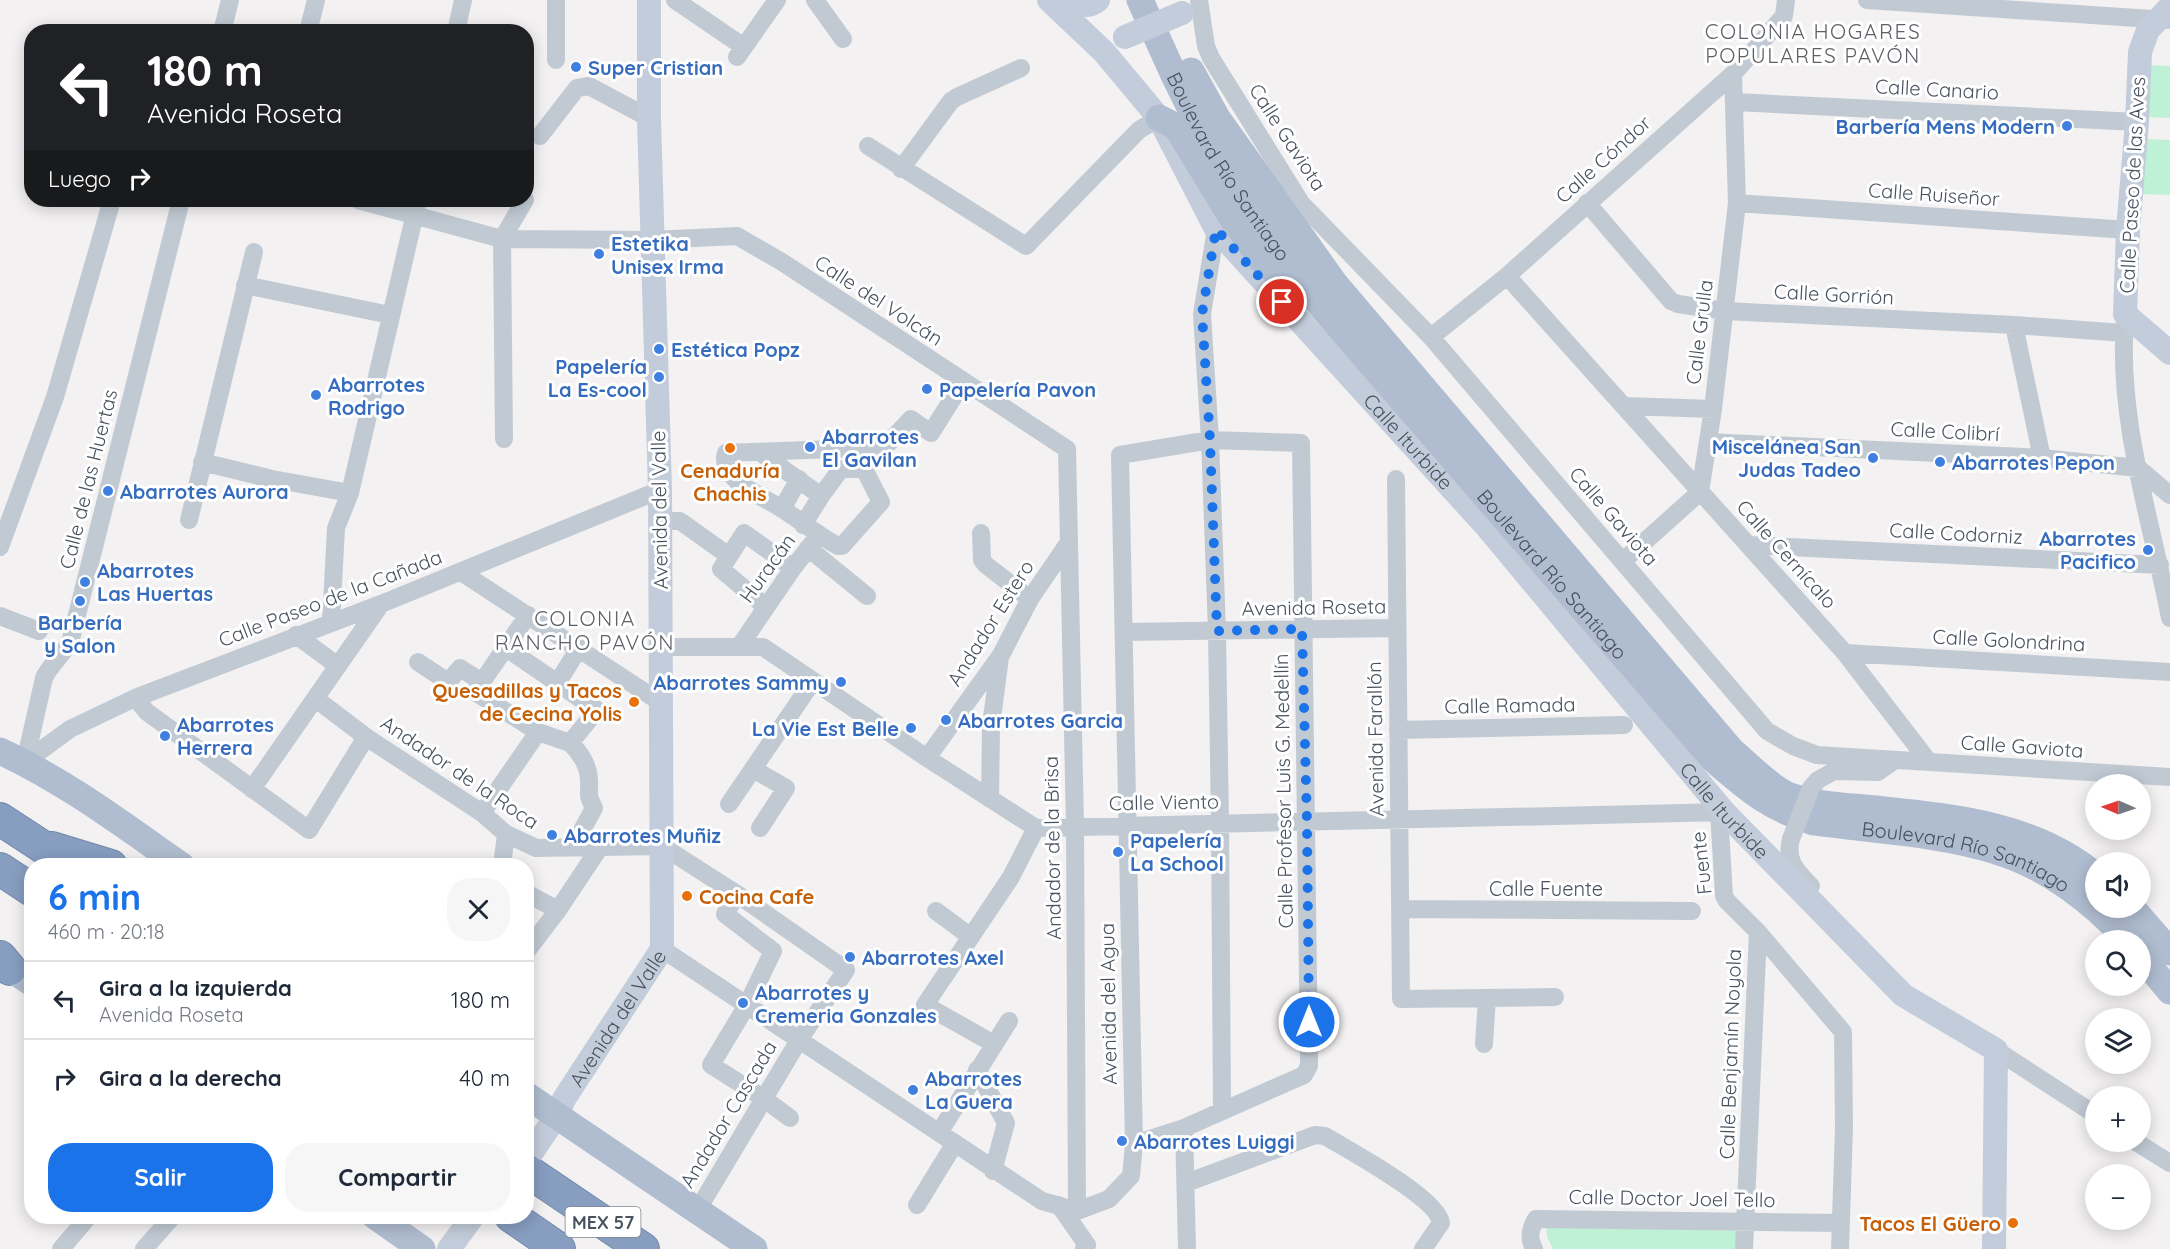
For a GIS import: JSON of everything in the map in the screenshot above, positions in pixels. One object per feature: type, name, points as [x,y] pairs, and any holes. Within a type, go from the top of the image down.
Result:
[{"type":"highway","points":[[0,819],[60,858]]},
{"type":"highway","points":[[41,845],[84,858]]},
{"type":"highway","points":[[0,869],[24,885]]},
{"type":"highway","name":"MEX 57","points":[[534,1175],[643,1249]]},
{"type":"highway","name":"MEX 57","points":[[523,1224],[554,1245]]},
{"type":"main road","name":"Boulevard Río Santiago","points":[[1140,0],[1208,144],[1252,211],[1321,306],[1713,759],[1756,796],[1778,809],[1814,822],[1953,840],[1997,851],[2063,883],[2118,930]]},
{"type":"main road","name":"Boulevard Río Santiago","points":[[1159,0],[1179,50],[1217,118],[1335,284],[1732,751],[1787,795],[1813,802],[1947,816],[1988,825],[2023,835],[2056,850],[2085,869]]},
{"type":"main road","points":[[1159,118],[1179,131],[1229,213],[1261,259],[1309,299],[1321,306]]},
{"type":"main road","points":[[0,751],[25,762],[87,800],[170,858]]},
{"type":"main road","points":[[2141,918],[2170,952]]},
{"type":"main road","points":[[2151,968],[2170,991]]},
{"type":"main road","points":[[534,1098],[558,1108],[697,1211],[754,1249]]},
{"type":"main road","points":[[386,1224],[422,1249]]},
{"type":"street","points":[[224,24],[230,0]]},
{"type":"street","points":[[310,24],[316,0]]},
{"type":"street","points":[[458,24],[463,0]]},
{"type":"street","points":[[556,0],[556,60]]},
{"type":"street","name":"Avenida del Valle","points":[[534,1148],[662,949],[660,490],[649,118],[649,0]]},
{"type":"street","points":[[675,0],[740,52],[777,0]]},
{"type":"street","points":[[815,0],[843,39]]},
{"type":"street","points":[[1057,3],[1088,5],[1098,0]]},
{"type":"street","name":"Calle Cóndor","points":[[1431,337],[1506,276],[1733,74],[1784,16],[1786,0]]},
{"type":"street","points":[[1867,0],[2071,7],[2166,15]]},
{"type":"street","points":[[1057,3],[1105,36],[1114,38],[1125,37],[1189,4]]},
{"type":"street","name":"Calle Iturbide","points":[[1057,3],[1104,52],[1159,118],[1216,229],[1487,527],[1721,812],[1903,995],[1996,1050],[2085,1108]]},
{"type":"street","name":"Calle Gaviota","points":[[1189,4],[1211,58],[1301,203],[1431,337],[1767,731],[1793,746],[1817,754],[2170,777]]},
{"type":"street","name":"Calle Paseo de las Aves","points":[[2166,15],[2143,41],[2140,52],[2124,324],[2170,353]]},
{"type":"street","points":[[901,169],[951,101],[1021,68]]},
{"type":"street","name":"Calle Grulla","points":[[1700,492],[1713,409],[1737,203],[1733,74]]},
{"type":"street","points":[[540,136],[577,88],[582,86],[589,86],[649,118]]},
{"type":"street","name":"Calle Canario","points":[[1735,102],[2137,122]]},
{"type":"street","points":[[868,146],[1026,246],[1139,130],[1159,118]]},
{"type":"street","name":"Calle Gorrión","points":[[1587,203],[1671,301],[1678,304],[1725,311],[2014,325],[2124,324]]},
{"type":"street","name":"Calle Ruiseñor","points":[[1737,203],[2128,230]]},
{"type":"street","points":[[0,548],[55,397],[110,207]]},
{"type":"street","name":"Calle de las Huertas","points":[[25,762],[44,678],[69,646],[71,639],[179,207]]},
{"type":"street","points":[[331,622],[336,528],[350,494],[417,207]]},
{"type":"street","name":"Calle del Volcán","points":[[417,207],[502,238],[652,240],[730,235],[745,239],[1067,449]]},
{"type":"street","points":[[504,439],[502,238],[520,207]]},
{"type":"street","points":[[1134,1144],[1184,1128],[1222,1110],[1217,631],[1210,440],[1202,314],[1216,229]]},
{"type":"street","points":[[189,520],[254,252]]},
{"type":"street","name":"Calle Cernícalo","points":[[1506,276],[1626,406],[1845,653],[1929,762]]},
{"type":"street","points":[[245,285],[390,315]]},
{"type":"street","points":[[2124,324],[2124,380],[2138,468],[2170,618]]},
{"type":"street","points":[[2014,325],[2042,458]]},
{"type":"street","points":[[803,525],[841,469],[864,469],[911,419],[931,433],[963,382]]},
{"type":"street","points":[[1626,406],[1713,409]]},
{"type":"street","name":"Avenida del Agua","points":[[1077,1211],[1109,1199],[1131,1176],[1134,1144],[1120,455],[1210,440],[1301,442]]},
{"type":"street","name":"Calle Profesor Luis G. Medellín","points":[[1222,1110],[1304,1075],[1309,1066],[1301,442]]},
{"type":"street","name":"Calle Colibrí","points":[[1708,442],[2042,458],[2138,468]]},
{"type":"street","points":[[867,596],[813,542],[803,525],[782,508],[738,482],[724,463],[726,453],[885,447]]},
{"type":"street","name":"Andador de la Brisa","points":[[1067,449],[1075,826],[1077,1211]]},
{"type":"street","points":[[761,453],[821,496]]},
{"type":"street","points":[[202,462],[272,479],[350,494]]},
{"type":"street","points":[[2138,468],[2170,495]]},
{"type":"street","name":"Huracán","points":[[739,647],[813,542],[842,546],[881,502],[864,469]]},
{"type":"street","points":[[782,508],[799,479]]},
{"type":"street","name":"Avenida Farallón","points":[[1396,479],[1401,999],[1487,998]]},
{"type":"street","name":"Calle Paseo de la Cañada","points":[[25,762],[70,729],[135,698],[381,604],[660,490]]},
{"type":"street","points":[[1623,561],[1700,492]]},
{"type":"street","points":[[660,521],[680,521],[729,556]]},
{"type":"street","points":[[766,607],[721,569],[744,533],[793,568]]},
{"type":"street","points":[[981,533],[982,560],[1030,599]]},
{"type":"street","name":"Andador Estero","points":[[927,758],[1001,655],[1030,599],[1069,542]]},
{"type":"street","name":"Calle Codorniz","points":[[1749,545],[2160,565]]},
{"type":"street","points":[[461,572],[660,702]]},
{"type":"street","points":[[252,789],[381,604]]},
{"type":"street","points":[[528,615],[476,692],[538,732],[570,743],[580,753],[589,779],[587,795],[594,808],[573,847]]},
{"type":"street","points":[[0,616],[39,631]]},
{"type":"street","name":"Avenida Roseta","points":[[1124,632],[1396,628]]},
{"type":"street","points":[[296,635],[338,666]]},
{"type":"street","points":[[553,678],[575,645]]},
{"type":"street","points":[[660,647],[763,647],[927,758],[1036,828],[1011,877],[925,1005],[994,1044]]},
{"type":"street","points":[[506,648],[597,710],[570,743]]},
{"type":"street","name":"Calle Golondrina","points":[[1845,653],[2170,672]]},
{"type":"street","points":[[990,799],[991,726],[1001,655]]},
{"type":"street","points":[[418,662],[448,682],[460,668],[483,682]]},
{"type":"street","points":[[729,804],[813,681]]},
{"type":"street","points":[[135,698],[147,712],[309,830],[366,737]]},
{"type":"street","name":"Andador de la Roca","points":[[316,699],[366,737],[482,813],[506,834],[536,848],[662,846]]},
{"type":"street","name":"Calle Ramada","points":[[1398,730],[1624,724]]},
{"type":"street","points":[[482,813],[538,732]]},
{"type":"street","points":[[1830,921],[1819,894],[1801,876],[1790,859],[1788,849],[1811,788],[1818,780],[1834,771],[1878,772],[1895,760]]},
{"type":"street","points":[[753,769],[786,788],[760,828]]},
{"type":"street","name":"Calle Viento","points":[[1036,828],[1721,812]]},
{"type":"street","name":"Fuente","points":[[1721,812],[1724,896],[1758,932],[1843,1032],[1844,1128],[1840,1249]]},
{"type":"street","points":[[503,858],[506,834]]},
{"type":"street","points":[[662,846],[725,876],[737,894],[725,914],[773,951],[747,1005],[711,1065],[790,1118]]},
{"type":"street","points":[[534,942],[600,848]]},
{"type":"street","name":"Andador Cascada","points":[[697,1211],[763,1098],[846,970],[737,894]]},
{"type":"street","points":[[534,897],[558,910]]},
{"type":"street","name":"Calle Fuente","points":[[1400,909],[1692,911]]},
{"type":"street","points":[[936,911],[971,937]]},
{"type":"street","name":"Calle Benjamín Noyola","points":[[1744,1249],[1758,932]]},
{"type":"street","points":[[662,949],[1042,1202],[1077,1211]]},
{"type":"street","points":[[1484,1044],[1487,998],[1555,997]]},
{"type":"street","points":[[939,1133],[1009,1021]]},
{"type":"street","points":[[1994,1249],[1996,1050]]},
{"type":"street","points":[[977,1070],[1006,1124],[993,1171]]},
{"type":"street","name":"Avenida del Valle","points":[[534,1135],[558,1108]]},
{"type":"street","points":[[1184,1128],[1187,1249]]},
{"type":"street","points":[[1186,1183],[1315,1135],[1325,1136],[1390,1174],[1438,1213],[1441,1223],[1423,1249]]},
{"type":"street","points":[[917,1204],[956,1143]]},
{"type":"street","points":[[2151,1151],[2170,1163]]},
{"type":"street","points":[[1059,1205],[1087,1248]]},
{"type":"street","name":"Calle Doctor Joel Tello","points":[[1534,1249],[1530,1243],[1530,1230],[1536,1219],[1841,1223]]},
{"type":"street","points":[[61,1249],[82,1224]]},
{"type":"street","points":[[144,1249],[166,1224]]},
{"type":"street","points":[[449,1249],[467,1224]]},
{"type":"street","points":[[466,1249],[483,1224]]},
{"type":"green space","points":[[2147,65],[2170,66],[2170,118],[2145,117]]},
{"type":"green space","points":[[2144,139],[2170,140],[2170,195],[2141,194]]},
{"type":"green space","points":[[1546,1224],[1737,1231],[1736,1249],[1553,1249],[1547,1237]]},
{"type":"place","name":"Super Cristian","points":[[576,67]]},
{"type":"place","name":"Barbería Mens Modern","points":[[2067,126]]},
{"type":"place","name":"Estetika Unisex Irma","points":[[599,254]]},
{"type":"place","name":"Estética Popz","points":[[659,349]]},
{"type":"place","name":"Papelería La Es-cool","points":[[659,377]]},
{"type":"place","name":"Papelería Pavon","points":[[927,389]]},
{"type":"place","name":"Abarrotes Rodrigo","points":[[316,395]]},
{"type":"place","name":"Abarrotes El Gavilan","points":[[810,447]]},
{"type":"place","name":"Cenaduría Chachis","points":[[730,448]]},
{"type":"place","name":"Miscelánea San Judas Tadeo","points":[[1873,458]]},
{"type":"place","name":"Abarrotes Pepon","points":[[1940,462]]},
{"type":"place","name":"Abarrotes Aurora","points":[[108,491]]},
{"type":"place","name":"Abarrotes Pacifico","points":[[2148,550]]},
{"type":"place","name":"Abarrotes Las Huertas","points":[[85,582]]},
{"type":"place","name":"Barbería y Salon","points":[[80,601]]},
{"type":"place","name":"Abarrotes Sammy","points":[[841,682]]},
{"type":"place","name":"Quesadillas y Tacos de Cecina Yolis","points":[[634,702]]},
{"type":"place","name":"Abarrotes Garcia","points":[[946,720]]},
{"type":"place","name":"La Vie Est Belle","points":[[911,728]]},
{"type":"place","name":"Abarrotes Herrera","points":[[165,736]]},
{"type":"place","name":"Abarrotes Muñiz","points":[[552,835]]},
{"type":"place","name":"Papelería La School","points":[[1118,852]]},
{"type":"place","name":"Cocina Cafe","points":[[687,896]]},
{"type":"place","name":"Abarrotes Axel","points":[[850,957]]},
{"type":"place","name":"Abarrotes y Cremeria Gonzales","points":[[743,1003]]},
{"type":"place","name":"Abarrotes La Guera","points":[[913,1090]]},
{"type":"place","name":"Abarrotes Luiggi","points":[[1122,1141]]},
{"type":"place","name":"Tacos El Güero","points":[[2013,1223]]},
{"type":"district","name":"COLONIA HOGARES POPULARES PAVÓN","points":[[1813,43]]},
{"type":"district","name":"COLONIA RANCHO PAVÓN","points":[[585,630]]},
{"type":"route","points":[[1282,302],[1216,229],[1202,314],[1210,440],[1217,631],[1302,629],[1309,1022]]}]
